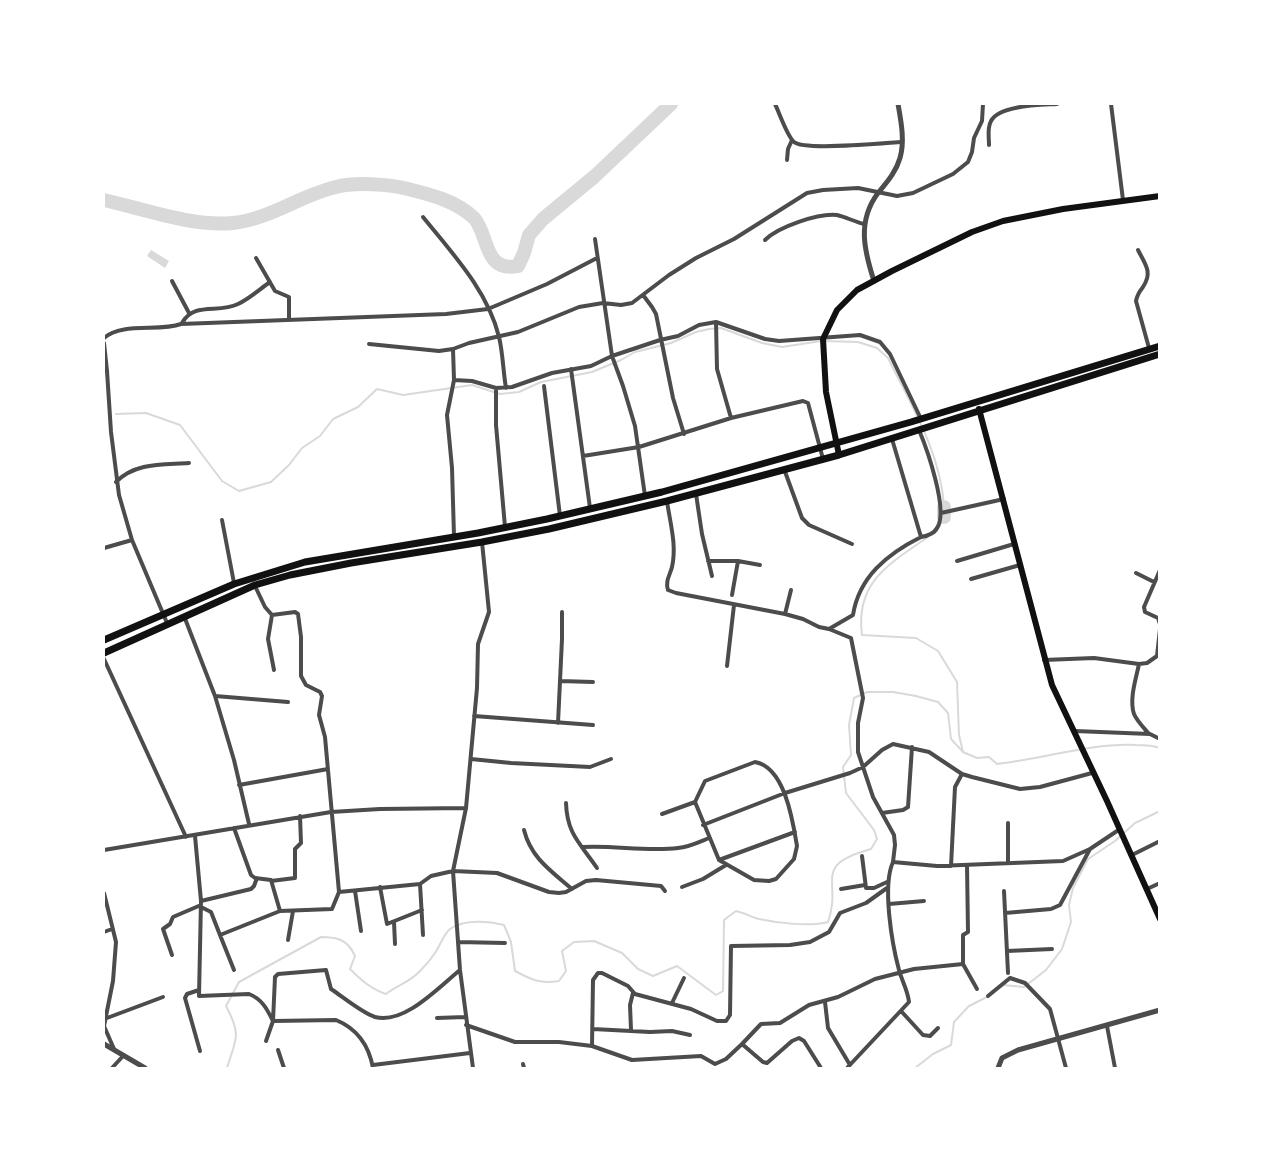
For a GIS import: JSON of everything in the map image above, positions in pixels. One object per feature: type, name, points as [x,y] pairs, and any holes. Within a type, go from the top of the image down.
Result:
[{"type":"highway","points":[[104,640],[234,584],[315,560],[547,519],[645,496],[836,444],[1160,346]]},
{"type":"highway","points":[[104,653],[255,585],[290,575],[549,529],[667,501],[839,455],[1160,354]]},
{"type":"highway","points":[[1100,364],[1103,373]]},
{"type":"highway","points":[[933,415],[935,424]]},
{"type":"highway","points":[[547,519],[549,529]]},
{"type":"highway","points":[[430,541],[433,549]]},
{"type":"main road","points":[[839,455],[826,392],[823,338],[837,310],[856,290],[972,232],[1003,221],[1063,209],[1160,196]]},
{"type":"main road","points":[[976,402],[1004,499],[1052,685],[1121,830],[1160,919]]},
{"type":"street","points":[[775,104],[792,140],[798,144],[823,146],[902,142]]},
{"type":"street","points":[[874,281],[864,249],[864,224],[879,192],[900,160],[902,142],[898,104]]},
{"type":"street","points":[[369,344],[439,351],[453,349],[532,327],[579,307],[603,303],[626,304],[643,295],[669,275],[734,239],[807,193],[858,188],[897,195],[914,193],[945,178],[963,166],[971,157],[974,138],[984,115],[983,104]]},
{"type":"street","points":[[989,144],[990,123],[998,114],[1020,107],[1058,104]]},
{"type":"street","points":[[1111,104],[1124,201]]},
{"type":"street","points":[[787,160],[788,148],[792,140]]},
{"type":"street","points":[[765,240],[777,230],[828,215],[841,216],[864,224]]},
{"type":"street","points":[[423,217],[469,273],[488,309],[499,336],[506,388]]},
{"type":"street","points":[[594,239],[612,357],[623,386],[639,447],[645,496]]},
{"type":"street","points":[[1138,250],[1146,262],[1149,275],[1136,301],[1149,349]]},
{"type":"street","points":[[256,258],[275,291],[289,297],[289,320]]},
{"type":"street","points":[[104,338],[108,334],[123,330],[181,324],[446,314],[488,309],[547,284],[597,258]]},
{"type":"street","points":[[172,281],[189,313]]},
{"type":"street","points":[[181,324],[192,311],[227,308],[238,304],[270,282]]},
{"type":"street","points":[[643,295],[656,314],[673,398],[684,434]]},
{"type":"street","points":[[453,381],[472,381],[496,389],[523,384],[543,375],[572,373],[612,357],[678,336],[699,325],[716,325],[773,340],[860,335],[875,339],[883,345],[894,362],[920,419]]},
{"type":"street","points":[[716,325],[717,369],[731,418]]},
{"type":"street","points":[[104,343],[116,483],[132,540],[167,623]]},
{"type":"street","points":[[453,349],[453,387],[447,415],[452,468],[454,536]]},
{"type":"street","points":[[572,373],[590,509]]},
{"type":"street","points":[[544,386],[560,516]]},
{"type":"street","points":[[496,389],[505,527]]},
{"type":"street","points":[[583,456],[639,447],[731,418],[801,401],[807,402],[824,459]]},
{"type":"street","points":[[104,410],[110,410]]},
{"type":"street","points":[[829,629],[853,615],[862,585],[887,558],[921,537],[936,531],[941,513],[933,470],[920,429]]},
{"type":"street","points":[[892,438],[921,537]]},
{"type":"street","points":[[116,483],[129,471],[138,468],[189,463]]},
{"type":"street","points":[[783,469],[802,518],[808,525],[852,544]]},
{"type":"street","points":[[696,493],[712,576]]},
{"type":"street","points":[[941,513],[1004,499]]},
{"type":"street","points":[[667,501],[674,548],[672,569],[667,582],[668,590],[785,614],[851,638],[863,698],[858,723],[858,743],[863,767],[873,797],[895,840],[893,862],[887,882],[899,972],[909,999],[908,1004],[848,1067],[828,1028],[825,1004]]},
{"type":"street","points":[[222,519],[234,584]]},
{"type":"street","points":[[104,548],[132,540]]},
{"type":"street","points":[[473,1068],[460,970],[453,871],[466,808],[478,644],[488,618],[489,606],[482,542]]},
{"type":"street","points":[[957,561],[1014,544]]},
{"type":"street","points":[[708,561],[738,561],[760,565]]},
{"type":"street","points":[[732,595],[738,561]]},
{"type":"street","points":[[971,579],[1020,565]]},
{"type":"street","points":[[1160,570],[1144,609],[1158,618],[1160,624]]},
{"type":"street","points":[[1136,573],[1154,582]]},
{"type":"street","points":[[255,585],[265,607],[272,615]]},
{"type":"street","points":[[785,614],[791,590]]},
{"type":"street","points":[[727,666],[734,604]]},
{"type":"street","points":[[220,935],[280,911],[333,908],[339,892],[325,737],[319,715],[322,696],[320,692],[306,686],[300,676],[302,661],[299,616],[295,612],[272,615]]},
{"type":"street","points":[[558,723],[561,681],[561,612]]},
{"type":"street","points":[[272,615],[268,639],[274,670]]},
{"type":"street","points":[[183,616],[215,696],[249,824]]},
{"type":"street","points":[[1044,660],[1094,658],[1147,663],[1158,656],[1160,629]]},
{"type":"street","points":[[104,659],[186,837]]},
{"type":"street","points":[[1139,664],[1133,709],[1149,734]]},
{"type":"street","points":[[561,681],[593,682]]},
{"type":"street","points":[[215,696],[288,702]]},
{"type":"street","points":[[474,716],[593,725]]},
{"type":"street","points":[[1075,733],[1149,734],[1160,739]]},
{"type":"street","points":[[703,825],[785,793],[850,773],[863,767],[874,755],[888,746],[912,747],[936,756],[962,774],[1025,789],[1092,773]]},
{"type":"street","points":[[882,813],[908,807],[912,747]]},
{"type":"street","points":[[471,759],[590,767],[611,759]]},
{"type":"street","points":[[662,814],[695,802],[705,781],[755,762],[765,767],[785,793],[795,832],[796,853],[789,866],[776,879],[769,881],[754,880],[726,865],[719,860],[695,802]]},
{"type":"street","points":[[240,785],[328,769]]},
{"type":"street","points":[[951,866],[955,787],[962,774]]},
{"type":"street","points":[[566,803],[566,817],[570,830],[597,868]]},
{"type":"street","points":[[104,850],[331,812],[466,808]]},
{"type":"street","points":[[271,881],[295,878],[295,849],[301,843],[300,816]]},
{"type":"street","points":[[1008,822],[1008,863]]},
{"type":"street","points":[[234,828],[251,875],[257,878],[269,878],[280,911]]},
{"type":"street","points":[[524,830],[528,845],[539,860],[572,889]]},
{"type":"street","points":[[893,862],[951,866],[1063,861],[1090,849],[1121,830]]},
{"type":"street","points":[[719,860],[795,832]]},
{"type":"street","points":[[195,836],[201,904],[199,996],[249,994],[265,1006],[273,1021]]},
{"type":"street","points":[[583,847],[676,849],[709,838]]},
{"type":"street","points":[[1131,855],[1160,841]]},
{"type":"street","points":[[1005,913],[1051,909],[1060,905],[1090,849]]},
{"type":"street","points":[[862,856],[867,889],[887,882]]},
{"type":"street","points":[[682,887],[703,879],[726,865]]},
{"type":"street","points":[[967,865],[968,932],[963,935],[963,964],[977,989]]},
{"type":"street","points":[[339,892],[420,884],[431,876],[453,871],[497,873],[549,892],[566,892],[586,881],[600,880],[661,886],[664,891]]},
{"type":"street","points":[[172,955],[163,929],[170,924],[173,917],[201,904],[251,889],[257,878]]},
{"type":"street","points":[[1147,889],[1160,883]]},
{"type":"street","points":[[420,884],[423,935]]},
{"type":"street","points":[[841,889],[865,885]]},
{"type":"street","points":[[380,887],[386,924],[422,910]]},
{"type":"street","points":[[592,1046],[594,976],[602,973],[628,986],[633,993],[691,1009],[717,1021],[726,1021],[730,1015],[731,946],[798,945],[810,942],[829,932],[840,914],[866,903],[888,888]]},
{"type":"street","points":[[355,891],[361,931]]},
{"type":"street","points":[[1004,891],[1008,973]]},
{"type":"street","points":[[104,893],[116,942],[105,1031],[115,1050]]},
{"type":"street","points":[[889,904],[924,901]]},
{"type":"street","points":[[201,904],[211,912],[234,970]]},
{"type":"street","points":[[288,940],[292,911]]},
{"type":"street","points":[[394,922],[395,944]]},
{"type":"street","points":[[104,932],[112,929]]},
{"type":"street","points":[[459,942],[505,943]]},
{"type":"street","points":[[1007,951],[1052,949]]},
{"type":"street","points":[[466,1025],[510,1041],[559,1042],[592,1046],[632,1060],[701,1056],[713,1064],[718,1064],[761,1024],[780,1023],[809,1005],[825,1004],[865,983],[899,972],[963,964]]},
{"type":"street","points":[[266,1041],[273,1021],[275,977],[278,974],[325,969],[331,989],[372,1016],[381,1018],[399,1016],[410,1010],[460,970]]},
{"type":"street","points":[[672,1003],[684,978]]},
{"type":"street","points":[[988,996],[1010,978],[1026,985],[1052,1013],[1066,1068]]},
{"type":"street","points":[[198,990],[187,994],[185,998],[200,1052]]},
{"type":"street","points":[[631,1030],[630,1005],[633,993]]},
{"type":"street","points":[[107,1018],[163,997]]},
{"type":"street","points":[[998,1068],[1000,1061],[1007,1054],[1058,1037],[1107,1026],[1160,1010]]},
{"type":"street","points":[[901,1011],[923,1035],[930,1036],[938,1028]]},
{"type":"street","points":[[437,1018],[465,1017]]},
{"type":"street","points":[[273,1021],[336,1020],[343,1023],[366,1044],[373,1067],[470,1053]]},
{"type":"street","points":[[1107,1026],[1115,1068]]},
{"type":"street","points":[[593,1029],[672,1031],[690,1035]]},
{"type":"street","points":[[742,1044],[766,1066],[792,1041],[799,1038],[804,1041],[821,1068]]},
{"type":"street","points":[[104,1044],[145,1068]]},
{"type":"street","points":[[278,1050],[284,1068]]},
{"type":"street","points":[[112,1068],[124,1055]]},
{"type":"shaded area","points":[[151,250],[169,261],[165,268],[147,256]]},
{"type":"waterway","points":[[104,200],[185,220],[217,224],[247,221],[310,195],[344,185],[400,187],[443,199],[467,212],[479,225],[488,251],[498,264],[507,267],[518,266],[529,235],[543,219],[595,176],[671,104]]},
{"type":"waterway","points":[[116,414],[146,413],[180,425],[222,481],[239,491],[271,482],[289,465],[302,448],[320,436],[333,419],[358,407],[377,389],[403,395],[472,385],[500,394],[519,392],[541,382],[592,372],[635,352],[671,343],[709,329],[721,328],[762,343],[782,347],[821,341],[858,342],[877,348],[888,358],[924,430],[942,487],[944,507]]},
{"type":"waterway","points":[[944,507],[944,517]]},
{"type":"waterway","points":[[937,531],[944,517]]},
{"type":"waterway","points":[[928,537],[900,556],[878,576],[864,601],[861,617],[862,635],[916,638],[938,651],[957,682],[959,735],[963,752],[977,758],[989,757],[997,764],[1101,746],[1142,745],[1160,748]]},
{"type":"waterway","points":[[227,1068],[235,1043],[236,1031],[226,1006],[239,982],[321,937],[346,943],[355,956],[350,969],[366,984],[386,994],[420,971],[450,929],[462,924],[477,922],[504,925],[511,942],[515,971],[536,981],[559,981],[566,971],[562,951],[574,942],[594,941],[622,953],[638,969],[653,976],[677,966],[716,995],[723,991],[724,920],[736,911],[759,919],[784,923],[828,922],[832,908],[832,876],[835,868],[852,855],[871,849],[877,839],[874,830],[846,793],[843,767],[851,755],[849,725],[854,698],[867,692],[893,692],[938,702],[948,713],[951,739],[963,752]]},
{"type":"waterway","points":[[1003,985],[1024,987],[1046,970],[1062,949],[1071,922],[1069,905],[1073,888],[1088,859],[1115,841],[1135,823],[1160,811]]},
{"type":"waterway","points":[[915,1068],[933,1054],[951,1045],[954,1022],[969,1006],[989,996]]}]
